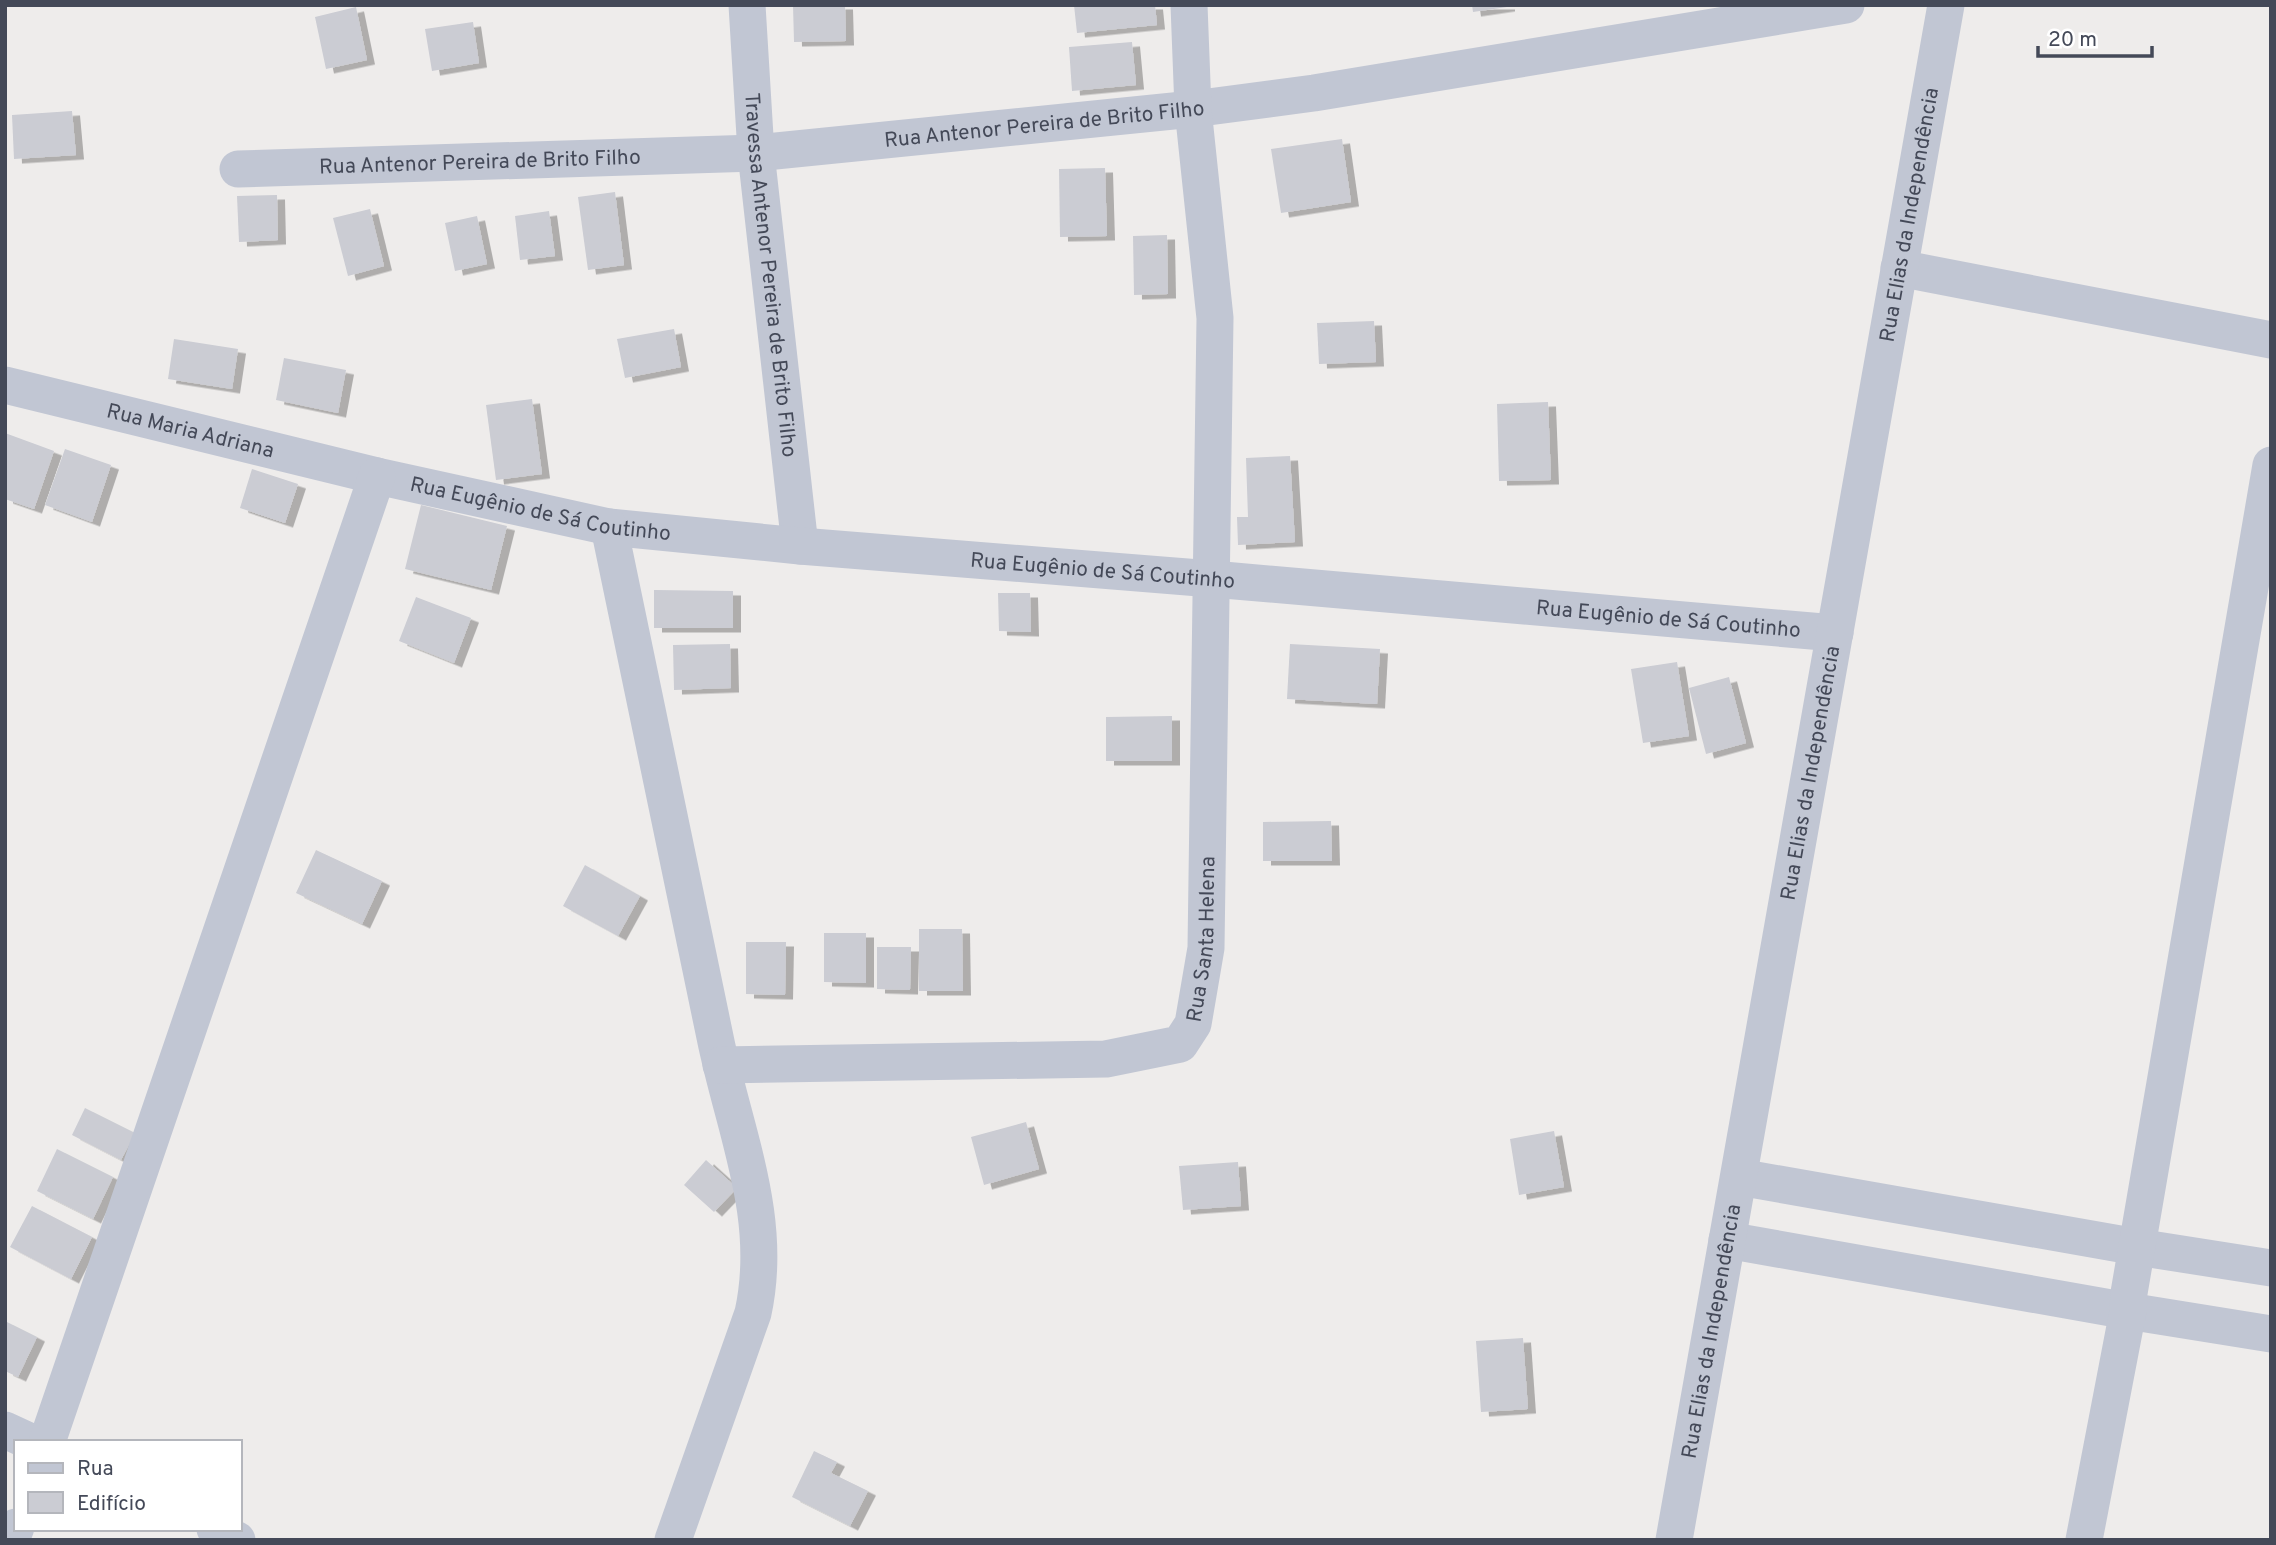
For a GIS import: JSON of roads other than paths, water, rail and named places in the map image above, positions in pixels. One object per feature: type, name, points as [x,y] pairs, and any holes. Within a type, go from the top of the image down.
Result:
[{"type":"street","name":"Travessa Antenor Pereira de Brito Filho","points":[[747,5],[756,153],[800,546]]},
{"type":"street","points":[[1189,5],[1193,109]]},
{"type":"street","name":"Rua Antenor Pereira de Brito Filho","points":[[238,169],[756,153],[1193,109],[1314,93],[1846,5]]},
{"type":"street","name":"Rua Elias da Independência","points":[[1674,1540],[1946,5]]},
{"type":"street","name":"Rua Santa Helena","points":[[721,1066],[1107,1059],[1180,1044],[1193,1024],[1206,948],[1215,318],[1193,109]]},
{"type":"street","points":[[1899,268],[2271,340]]},
{"type":"street","name":"Rua Maria Adriana","points":[[5,385],[377,476]]},
{"type":"street","points":[[2084,1540],[2128,1311],[2271,465]]},
{"type":"street","points":[[48,1440],[377,476]]},
{"type":"street","name":"Rua Eugênio de Sá Coutinho","points":[[377,476],[609,527],[800,546],[1835,633]]},
{"type":"street","points":[[609,527],[721,1066],[756,1200],[759,1284],[753,1313],[673,1540]]},
{"type":"street","points":[[1739,1177],[2271,1268]]},
{"type":"street","points":[[1727,1240],[2271,1334]]},
{"type":"street","points":[[5,1430],[27,1440]]},
{"type":"street","points":[[219,1531],[237,1540]]}]
